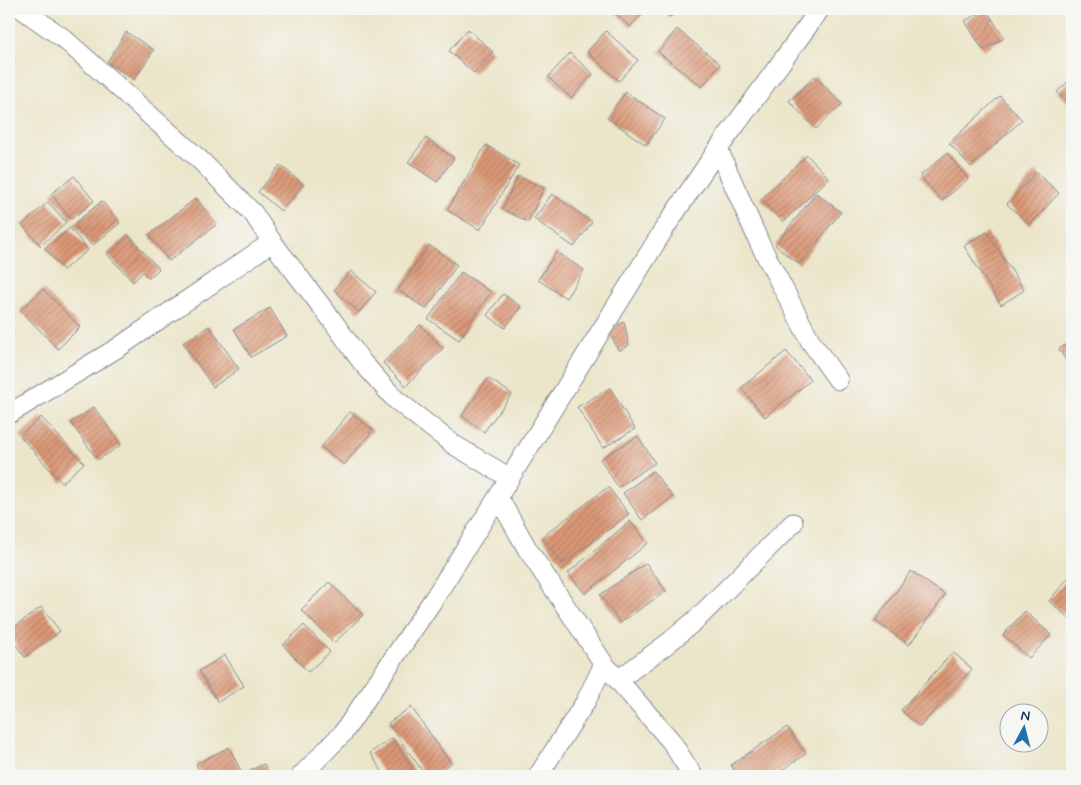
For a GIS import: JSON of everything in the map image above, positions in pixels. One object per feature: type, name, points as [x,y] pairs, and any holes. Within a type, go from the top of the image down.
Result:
[{"type":"street","points":[[22,9],[63,38],[199,159],[253,213],[272,242],[362,362],[395,399],[454,444],[510,478]]},
{"type":"street","points":[[301,776],[343,732],[435,597],[666,226],[718,149],[820,9]]},
{"type":"street","points":[[718,149],[760,244],[811,342],[838,380]]},
{"type":"street","points":[[9,414],[119,346],[272,242]]},
{"type":"street","points":[[498,497],[528,550],[604,664],[671,741],[692,776]]},
{"type":"street","points":[[618,680],[698,618],[793,522]]},
{"type":"street","points":[[538,776],[586,701],[604,664]]},
{"type":"building","points":[[611,9],[648,9],[630,27]]},
{"type":"building","points":[[661,9],[678,9],[670,17]]},
{"type":"building","points":[[986,9],[1004,38],[983,50],[965,21]]},
{"type":"building","points":[[468,29],[493,52],[474,73],[449,51]]},
{"type":"building","points":[[677,29],[720,64],[702,87],[658,52]]},
{"type":"building","points":[[606,31],[638,60],[619,81],[587,52]]},
{"type":"building","points":[[126,32],[154,50],[134,80],[107,62]]},
{"type":"building","points":[[570,53],[593,74],[571,98],[548,77]]},
{"type":"building","points":[[815,76],[842,104],[816,129],[789,101]]},
{"type":"building","points":[[1071,79],[1072,97],[1067,102],[1057,92]]},
{"type":"building","points":[[626,92],[665,119],[646,145],[607,118]]},
{"type":"building","points":[[1000,96],[1022,120],[971,167],[949,143]]},
{"type":"building","points":[[426,138],[454,158],[437,182],[408,162]]},
{"type":"building","points":[[486,145],[519,165],[480,230],[447,210]]},
{"type":"building","points":[[947,153],[968,179],[942,201],[920,176]]},
{"type":"building","points":[[807,155],[829,178],[783,222],[761,199]]},
{"type":"building","points":[[280,165],[304,185],[281,211],[258,192]]},
{"type":"building","points":[[1036,172],[1059,193],[1030,225],[1007,204]]},
{"type":"building","points":[[74,176],[94,201],[71,219],[51,194]]},
{"type":"building","points":[[518,176],[544,188],[528,222],[502,209]]},
{"type":"building","points":[[816,193],[841,212],[799,264],[775,245]]},
{"type":"building","points":[[552,194],[592,222],[574,247],[534,219]]},
{"type":"building","points":[[196,198],[217,224],[169,261],[149,235]]},
{"type":"building","points":[[102,201],[120,223],[92,246],[74,224]]},
{"type":"building","points":[[48,202],[66,222],[41,246],[22,225]]},
{"type":"building","points":[[70,228],[88,250],[63,270],[45,248]]},
{"type":"building","points":[[987,232],[1024,290],[1001,305],[964,246]]},
{"type":"building","points":[[128,235],[159,269],[149,278],[143,272],[133,282],[107,254]]},
{"type":"building","points":[[429,245],[457,265],[426,309],[398,290]]},
{"type":"building","points":[[556,252],[584,270],[566,298],[538,280]]},
{"type":"building","points":[[351,271],[376,292],[359,312],[334,290]]},
{"type":"building","points":[[461,272],[491,292],[459,340],[428,319]]},
{"type":"building","points":[[43,289],[80,327],[58,349],[20,310]]},
{"type":"building","points":[[503,294],[521,307],[505,328],[487,315]]},
{"type":"building","points":[[270,308],[287,336],[251,357],[234,329]]},
{"type":"building","points":[[624,322],[629,345],[619,351],[608,330]]},
{"type":"building","points":[[420,325],[443,348],[406,386],[383,363]]},
{"type":"building","points":[[209,326],[239,369],[213,387],[183,343]]},
{"type":"building","points":[[1072,341],[1072,371],[1059,349]]},
{"type":"building","points":[[786,351],[811,380],[765,417],[741,388]]},
{"type":"building","points":[[488,378],[512,394],[484,432],[462,416]]},
{"type":"building","points":[[610,388],[635,429],[603,448],[577,407]]},
{"type":"building","points":[[94,407],[121,445],[98,460],[71,423]]},
{"type":"building","points":[[350,412],[373,430],[344,465],[321,447]]},
{"type":"building","points":[[41,417],[84,463],[62,483],[20,436]]},
{"type":"building","points":[[638,436],[655,463],[618,487],[600,459]]},
{"type":"building","points":[[653,471],[673,497],[642,520],[623,493]]},
{"type":"building","points":[[608,487],[629,514],[563,564],[542,537]]},
{"type":"building","points":[[630,521],[648,543],[585,594],[568,573]]},
{"type":"building","points":[[646,563],[666,591],[620,623],[600,595]]},
{"type":"building","points":[[911,571],[945,595],[909,645],[875,621]]},
{"type":"building","points":[[1069,577],[1072,579],[1072,621],[1049,601]]},
{"type":"building","points":[[329,582],[363,615],[334,643],[301,610]]},
{"type":"building","points":[[41,607],[60,631],[25,657],[9,636],[9,631]]},
{"type":"building","points":[[1025,611],[1051,635],[1029,658],[1003,635]]},
{"type":"building","points":[[304,625],[330,652],[308,672],[283,645]]},
{"type":"building","points":[[953,652],[972,669],[920,727],[901,710]]},
{"type":"building","points":[[225,655],[244,686],[218,702],[199,671]]},
{"type":"building","points":[[411,707],[451,763],[432,776],[426,776],[388,723]]},
{"type":"building","points":[[787,727],[806,754],[773,776],[738,776],[731,765]]},
{"type":"building","points":[[392,738],[418,776],[385,776],[370,753]]},
{"type":"building","points":[[229,747],[243,775],[202,776],[196,764]]},
{"type":"building","points":[[264,764],[270,776],[253,776],[250,770]]}]
